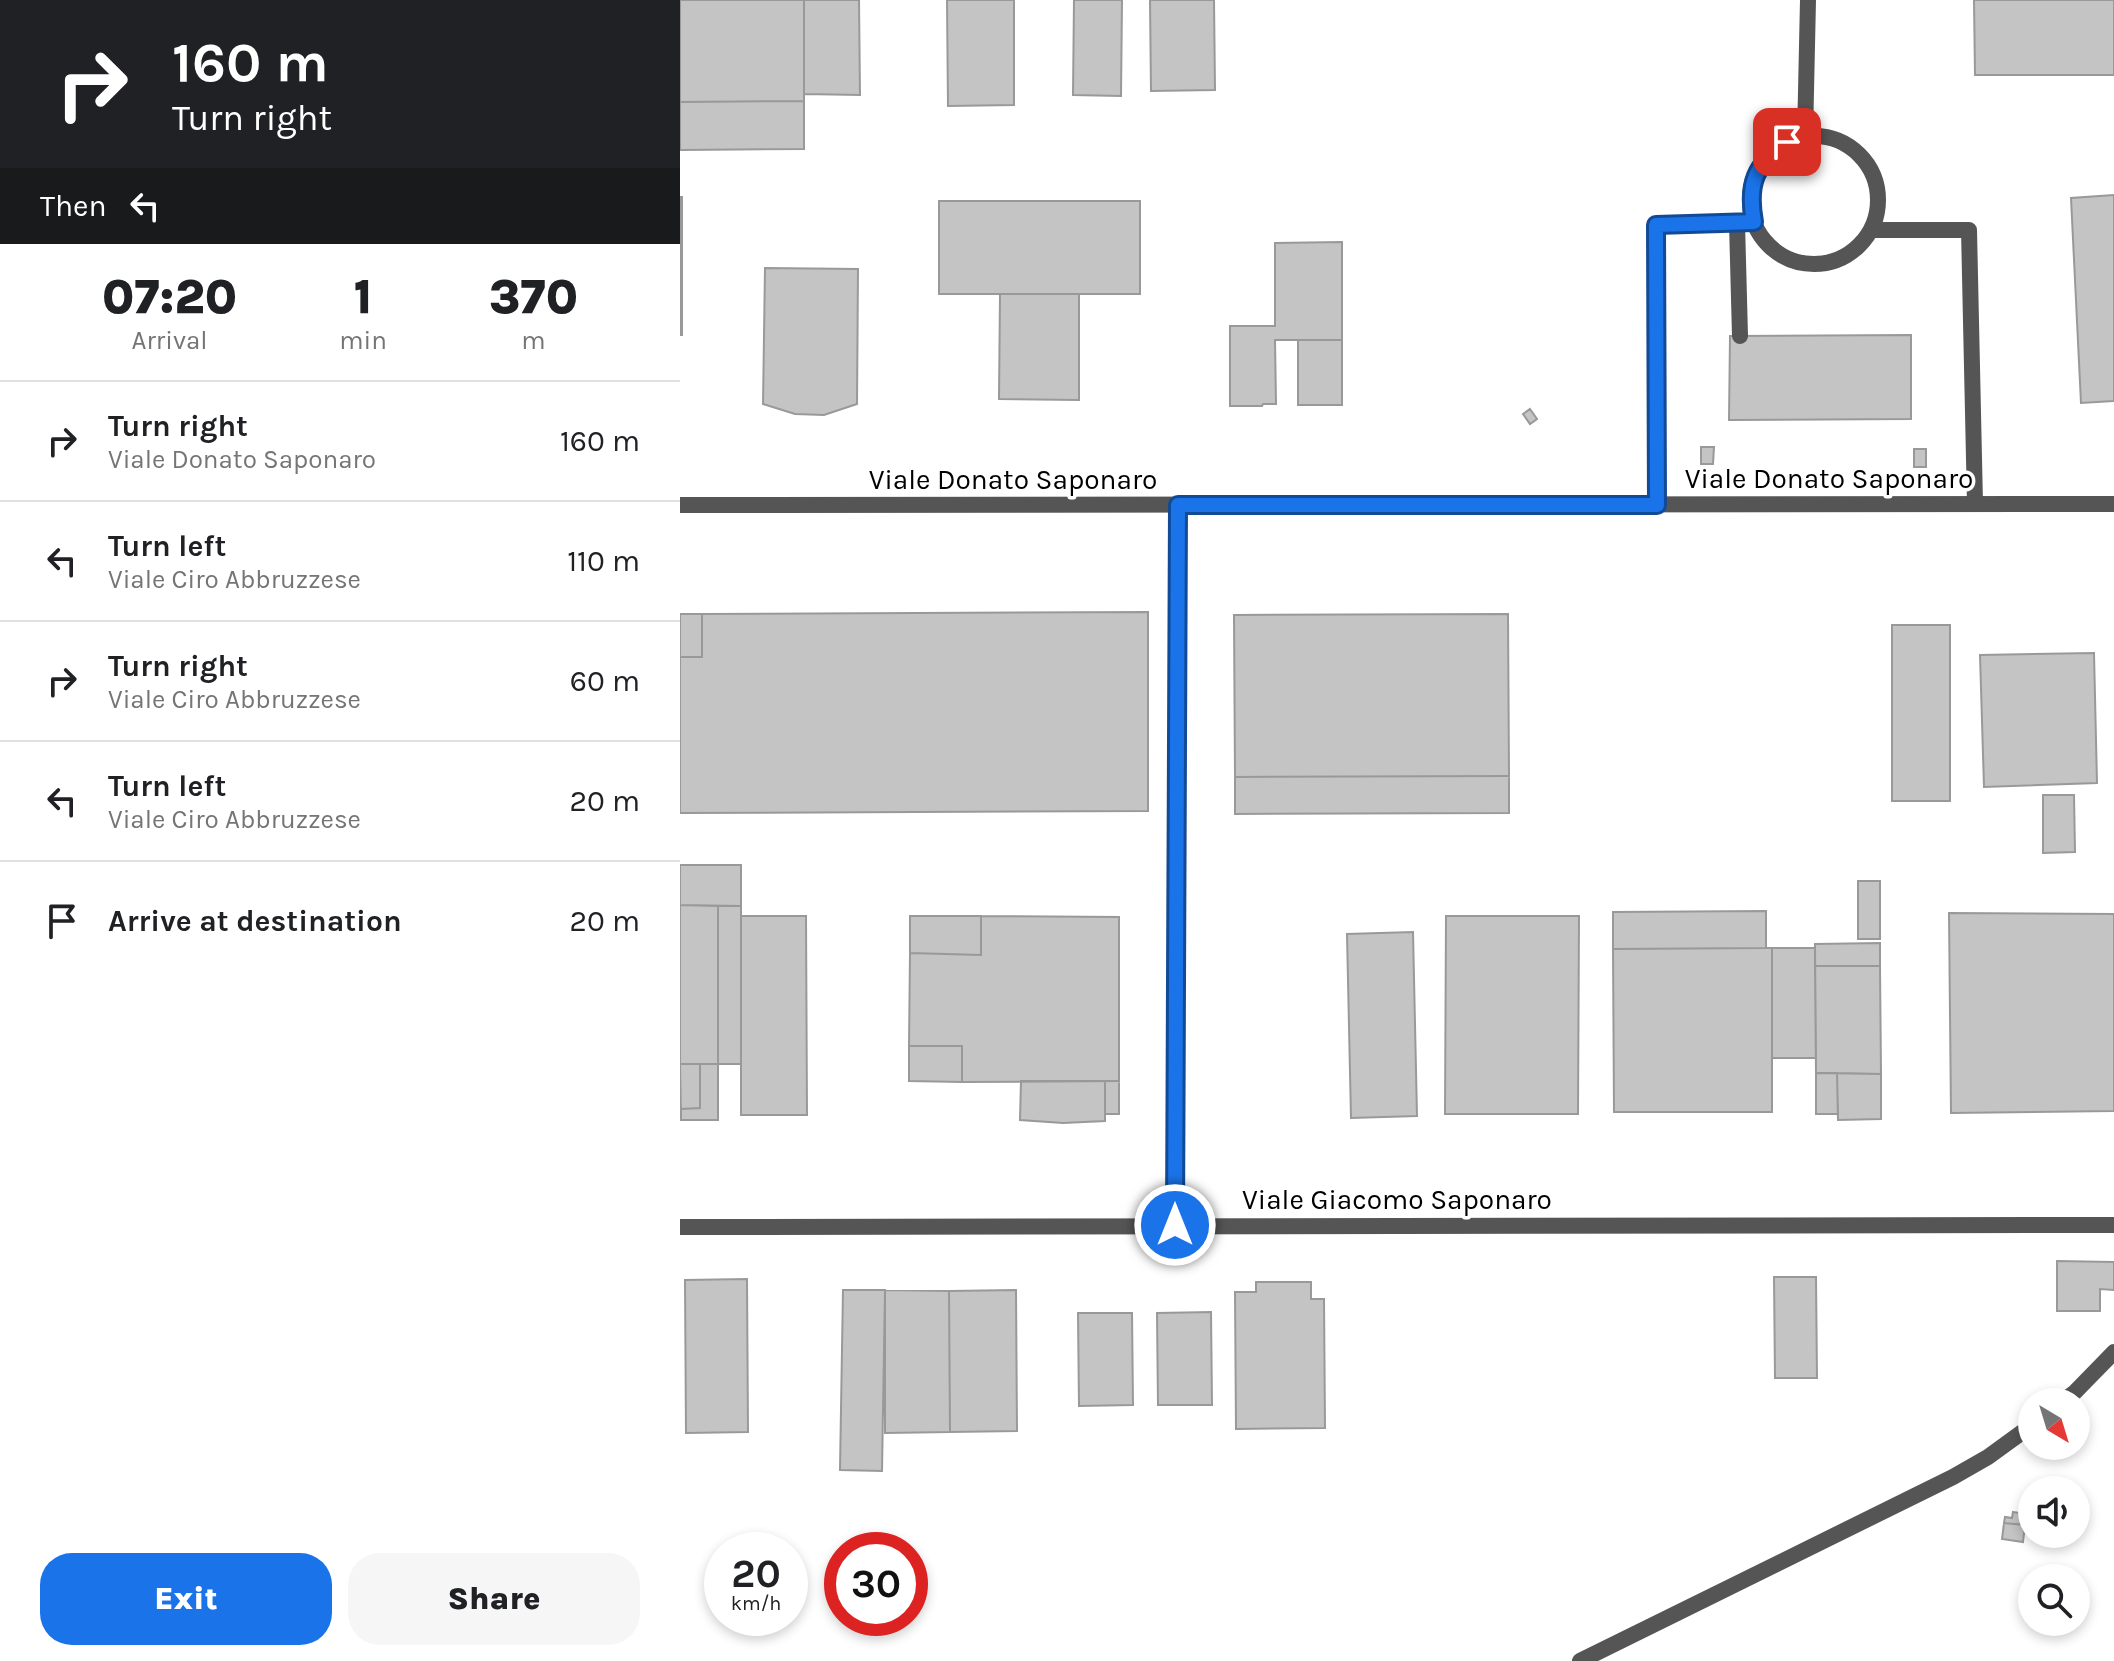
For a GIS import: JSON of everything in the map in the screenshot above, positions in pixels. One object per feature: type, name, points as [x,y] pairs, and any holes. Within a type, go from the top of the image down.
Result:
[{"type":"street","points":[[1805,137],[1808,0]]},
{"type":"street","points":[[1657,505],[1656,225],[1746,222],[1780,254],[1799,262],[1821,264],[1841,258],[1858,247],[1871,230],[1878,211],[1878,190],[1872,171],[1860,155],[1844,143],[1825,137],[1805,137],[1787,142],[1771,153],[1759,167],[1752,185],[1746,222],[1740,336]]},
{"type":"street","points":[[1871,230],[1969,230],[1975,504]]},
{"type":"street","name":"Viale Donato Saponaro","points":[[680,505],[2114,504]]},
{"type":"street","points":[[1175,1225],[1178,505]]},
{"type":"street","name":"Viale Giacomo Saponaro","points":[[680,1227],[2114,1225]]},
{"type":"street","points":[[2079,1388],[2114,1352]]},
{"type":"street","points":[[1580,1661],[1953,1477],[2018,1435]]},
{"type":"building","points":[[680,0],[804,0],[804,101],[680,102]]},
{"type":"building","points":[[804,0],[859,0],[860,95],[804,94]]},
{"type":"building","points":[[947,0],[1014,0],[1014,105],[948,106]]},
{"type":"building","points":[[1074,0],[1122,0],[1121,96],[1073,95]]},
{"type":"building","points":[[1150,0],[1214,0],[1215,90],[1151,91]]},
{"type":"building","points":[[1974,0],[2114,0],[2114,75],[1975,75]]},
{"type":"building","points":[[804,101],[804,149],[680,150],[680,102]]},
{"type":"building","points":[[2114,195],[2114,401],[2081,403],[2071,198]]},
{"type":"building","points":[[682,197],[682,335],[680,335]]},
{"type":"building","points":[[939,201],[1140,201],[1140,294],[939,294]]},
{"type":"building","points":[[1342,242],[1342,340],[1275,340],[1276,404],[1230,406],[1230,326],[1275,326],[1275,243]]},
{"type":"building","points":[[765,268],[858,269],[857,404],[824,415],[795,414],[763,404]]},
{"type":"building","points":[[1000,294],[1079,294],[1079,400],[999,399]]},
{"type":"building","points":[[1911,335],[1911,419],[1729,420],[1730,336]]},
{"type":"building","points":[[1298,340],[1342,340],[1342,405],[1298,405]]},
{"type":"building","points":[[1530,409],[1537,419],[1530,424],[1523,414]]},
{"type":"building","points":[[1701,447],[1714,447],[1713,464],[1701,464]]},
{"type":"building","points":[[1914,449],[1926,449],[1926,467],[1914,467]]},
{"type":"building","points":[[1148,612],[1148,811],[680,813],[680,657],[702,657],[702,614]]},
{"type":"building","points":[[680,614],[702,614],[702,657],[680,657]]},
{"type":"building","points":[[1508,614],[1509,776],[1235,777],[1234,615]]},
{"type":"building","points":[[1892,625],[1950,625],[1950,801],[1892,801]]},
{"type":"building","points":[[2094,653],[2097,783],[1984,787],[1980,655]]},
{"type":"building","points":[[1509,776],[1509,813],[1235,814],[1235,777]]},
{"type":"building","points":[[2043,795],[2074,795],[2075,852],[2043,853]]},
{"type":"building","points":[[680,865],[741,865],[741,906],[680,905]]},
{"type":"building","points":[[1858,881],[1880,881],[1880,939],[1858,939]]},
{"type":"building","points":[[680,905],[718,906],[718,1064],[680,1064]]},
{"type":"building","points":[[718,906],[741,906],[741,1064],[718,1064]]},
{"type":"building","points":[[1766,911],[1766,948],[1613,949],[1613,912]]},
{"type":"building","points":[[1949,913],[2114,914],[2114,1111],[1951,1113]]},
{"type":"building","points":[[741,916],[806,916],[807,1115],[741,1115]]},
{"type":"building","points":[[910,916],[981,916],[981,955],[910,953]]},
{"type":"building","points":[[981,916],[1119,917],[1119,1081],[962,1082],[962,1046],[909,1046],[910,953],[981,955]]},
{"type":"building","points":[[1446,916],[1579,916],[1578,1114],[1445,1114]]},
{"type":"building","points":[[1413,932],[1417,1116],[1351,1118],[1347,934]]},
{"type":"building","points":[[1880,943],[1880,966],[1815,966],[1815,944]]},
{"type":"building","points":[[1772,948],[1772,1112],[1614,1112],[1613,949]]},
{"type":"building","points":[[1772,948],[1815,948],[1816,1058],[1772,1058]]},
{"type":"building","points":[[1815,966],[1880,966],[1881,1074],[1816,1073]]},
{"type":"building","points":[[909,1046],[962,1046],[962,1082],[909,1081]]},
{"type":"building","points":[[680,1064],[700,1064],[700,1108],[681,1109],[681,1117]]},
{"type":"building","points":[[700,1064],[718,1064],[718,1120],[681,1120],[681,1109],[700,1108]]},
{"type":"building","points":[[1816,1073],[1837,1073],[1838,1114],[1816,1114]]},
{"type":"building","points":[[1837,1073],[1881,1074],[1881,1119],[1838,1120]]},
{"type":"building","points":[[1021,1081],[1105,1081],[1105,1121],[1063,1123],[1020,1120]]},
{"type":"building","points":[[1105,1081],[1119,1081],[1119,1114],[1105,1114]]},
{"type":"building","points":[[2057,1261],[2114,1262],[2114,1290],[2100,1289],[2100,1311],[2057,1311]]},
{"type":"building","points":[[1774,1277],[1816,1277],[1817,1378],[1775,1378]]},
{"type":"building","points":[[747,1279],[748,1432],[686,1433],[685,1280]]},
{"type":"building","points":[[1256,1282],[1311,1282],[1311,1299],[1324,1299],[1325,1428],[1236,1429],[1235,1292],[1256,1292]]},
{"type":"building","points":[[843,1290],[885,1290],[882,1471],[840,1470]]},
{"type":"building","points":[[885,1290],[949,1291],[950,1432],[885,1433]]},
{"type":"building","points":[[1016,1290],[1017,1431],[950,1432],[949,1291]]},
{"type":"building","points":[[1211,1312],[1212,1405],[1158,1405],[1157,1313]]},
{"type":"building","points":[[1078,1313],[1132,1313],[1133,1405],[1079,1406]]},
{"type":"building","points":[[2013,1512],[2018,1513],[2018,1524],[2004,1523],[2005,1517],[2012,1518]]},
{"type":"building","points":[[2004,1523],[2018,1524],[2018,1541],[2002,1539]]},
{"type":"route","points":[[1175,1225],[1178,505],[1657,505],[1656,225],[1754,222],[1750,203],[1752,185],[1759,167],[1771,153],[1787,142]]}]
